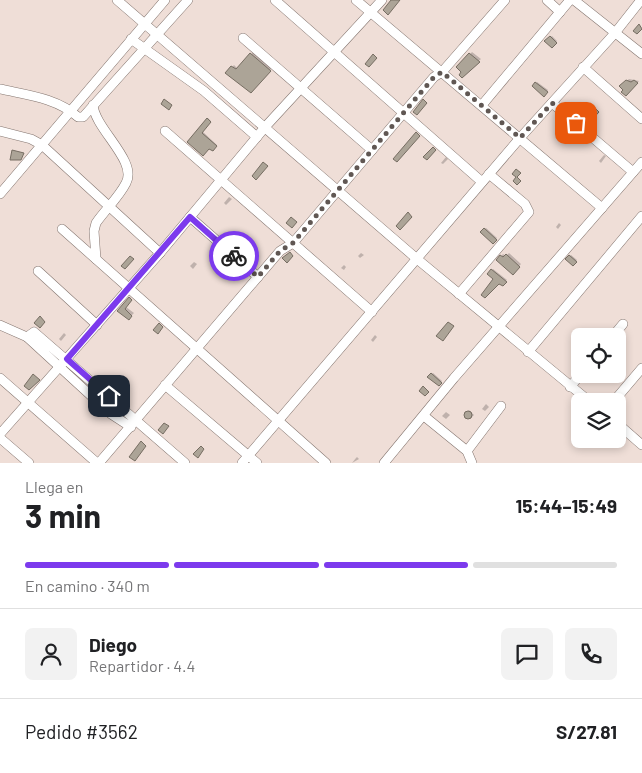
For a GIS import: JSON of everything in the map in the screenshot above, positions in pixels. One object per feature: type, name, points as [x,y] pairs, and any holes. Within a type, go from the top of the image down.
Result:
[{"type":"street","points":[[117,0],[266,126],[417,259],[578,393]]},
{"type":"street","points":[[0,194],[165,0]]},
{"type":"street","points":[[0,89],[52,101],[70,110],[78,117],[83,117],[188,0]]},
{"type":"street","points":[[275,0],[482,182]]},
{"type":"street","points":[[356,0],[602,208]]},
{"type":"street","points":[[0,434],[160,253],[266,126],[382,0]]},
{"type":"street","points":[[0,378],[98,463],[137,420],[280,251],[293,243],[434,77],[442,72],[505,0]]},
{"type":"street","points":[[547,0],[560,12]]},
{"type":"street","points":[[482,105],[572,0],[642,54]]},
{"type":"street","points":[[246,460],[482,182],[615,33],[641,0]]},
{"type":"street","points":[[243,38],[372,150]]},
{"type":"street","points":[[131,39],[204,91],[257,137]]},
{"type":"street","points":[[583,67],[642,119]]},
{"type":"street","points":[[552,103],[633,172]]},
{"type":"street","points":[[93,105],[94,117],[125,161],[128,171],[127,182],[108,206],[94,231],[96,259]]},
{"type":"street","points":[[165,130],[372,312]]},
{"type":"street","points":[[0,131],[31,138],[42,146],[160,253]]},
{"type":"street","points":[[384,463],[454,378],[642,162]]},
{"type":"street","points":[[459,294],[529,212],[525,204],[489,174]]},
{"type":"street","points":[[528,352],[642,216]]},
{"type":"street","points":[[190,217],[258,277]]},
{"type":"street","points":[[62,229],[326,463]]},
{"type":"street","points":[[38,271],[96,324]]},
{"type":"street","points":[[620,328],[623,324]]},
{"type":"street","points":[[0,325],[26,337],[112,414],[130,427]]},
{"type":"street","points":[[26,337],[34,332],[185,463]]},
{"type":"street","points":[[621,393],[641,372]]},
{"type":"street","points":[[570,387],[573,383]]},
{"type":"street","points":[[166,385],[246,460],[257,463]]},
{"type":"street","points":[[467,450],[501,406]]},
{"type":"street","points":[[424,416],[467,450],[472,463]]},
{"type":"street","points":[[626,431],[642,444]]},
{"type":"street","points":[[0,438],[29,463]]},
{"type":"building","points":[[391,0],[400,0],[388,15],[383,10]]},
{"type":"building","points":[[639,24],[642,29],[637,34],[633,31]]},
{"type":"building","points":[[550,36],[557,43],[552,48],[544,41]]},
{"type":"building","points":[[250,53],[271,71],[251,93],[225,73],[231,66],[236,69]]},
{"type":"building","points":[[469,53],[480,62],[462,78],[459,75],[461,72],[456,67]]},
{"type":"building","points":[[373,54],[377,58],[369,67],[365,64]]},
{"type":"building","points":[[626,80],[631,82],[634,80],[638,83],[626,96],[621,92],[623,90],[619,86]]},
{"type":"building","points":[[535,82],[548,92],[544,97],[532,86]]},
{"type":"building","points":[[164,99],[172,105],[169,110],[161,104]]},
{"type":"building","points":[[423,99],[427,103],[417,115],[413,112]]},
{"type":"building","points":[[594,107],[599,112],[587,125],[582,120]]},
{"type":"building","points":[[207,118],[211,122],[202,133],[217,146],[213,151],[209,149],[203,156],[187,142]]},
{"type":"building","points":[[416,132],[420,136],[397,162],[393,159]]},
{"type":"building","points":[[433,147],[436,150],[427,160],[423,157]]},
{"type":"building","points":[[12,150],[24,153],[21,160],[10,160]]},
{"type":"building","points":[[263,162],[268,166],[256,180],[252,176]]},
{"type":"building","points":[[516,169],[521,173],[517,177],[521,181],[517,185],[513,181],[516,177],[512,174]]},
{"type":"building","points":[[408,212],[412,217],[400,230],[396,226]]},
{"type":"building","points":[[291,217],[297,222],[292,228],[286,223]]},
{"type":"building","points":[[484,228],[497,240],[493,244],[480,232]]},
{"type":"building","points":[[290,252],[293,256],[287,263],[282,258]]},
{"type":"building","points":[[506,254],[520,267],[513,275],[496,260],[500,255],[503,257]]},
{"type":"building","points":[[569,255],[577,262],[573,266],[565,259]]},
{"type":"building","points":[[130,256],[134,259],[125,269],[121,266]]},
{"type":"building","points":[[491,269],[507,282],[503,286],[499,284],[485,298],[481,295],[493,279],[487,274]]},
{"type":"building","points":[[129,297],[132,300],[125,309],[132,316],[129,320],[117,311]]},
{"type":"building","points":[[40,316],[45,322],[40,328],[34,323]]},
{"type":"building","points":[[448,322],[454,326],[443,341],[436,336]]},
{"type":"building","points":[[159,323],[163,327],[158,334],[153,330]]},
{"type":"building","points":[[431,373],[442,383],[439,386],[427,377]]},
{"type":"building","points":[[33,374],[40,380],[29,390],[24,386]]},
{"type":"building","points":[[423,386],[429,392],[425,396],[419,391]]},
{"type":"building","points":[[468,411],[472,415],[468,419],[464,415]]},
{"type":"building","points":[[164,423],[169,426],[163,434],[158,430]]},
{"type":"building","points":[[141,441],[146,446],[135,461],[129,457]]},
{"type":"building","points":[[201,446],[204,449],[198,458],[193,454]]},
{"type":"way so far","points":[[234,256],[258,277],[280,251],[293,243],[434,77],[442,72],[520,138],[552,103],[576,123]]},
{"type":"route","points":[[109,396],[67,359],[190,217],[234,256]]}]
